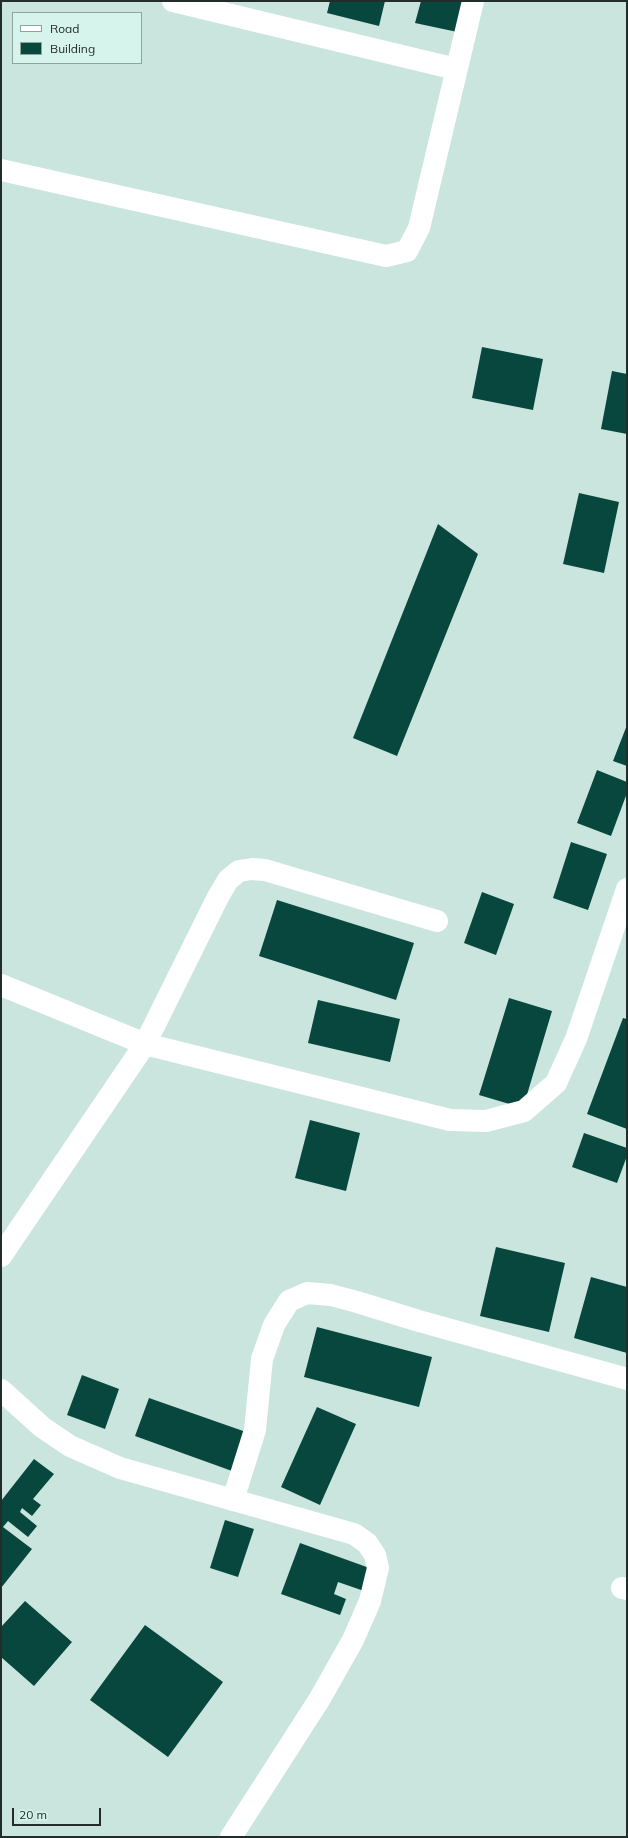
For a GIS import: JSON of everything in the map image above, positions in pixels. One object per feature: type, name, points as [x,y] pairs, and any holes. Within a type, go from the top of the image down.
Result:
[{"type":"street","points":[[173,1],[456,69]]},
{"type":"street","points":[[1,170],[386,256],[407,251],[419,228],[473,1]]},
{"type":"street","points":[[1,1256],[145,1044],[218,897],[228,880],[239,871],[252,869],[265,870],[436,921]]},
{"type":"street","points":[[1,985],[145,1044],[450,1120],[486,1121],[524,1111],[556,1083],[576,1039],[627,889]]},
{"type":"street","points":[[232,1500],[254,1430],[262,1359],[274,1325],[289,1301],[307,1292],[331,1295],[358,1302],[419,1322],[627,1379]]},
{"type":"street","points":[[1,1390],[42,1427],[70,1446],[120,1468],[354,1534],[367,1543],[375,1555],[378,1568],[370,1601],[349,1646],[319,1700],[231,1837]]},
{"type":"building","points":[[330,1],[385,1],[379,26],[327,13]]},
{"type":"building","points":[[421,1],[470,1],[462,33],[415,23]]},
{"type":"building","points":[[482,347],[543,359],[533,410],[472,398]]},
{"type":"building","points":[[612,371],[627,374],[627,434],[601,429]]},
{"type":"building","points":[[579,493],[619,502],[604,573],[563,564]]},
{"type":"building","points":[[438,524],[478,554],[397,756],[353,738]]},
{"type":"building","points":[[627,725],[627,766],[613,761]]},
{"type":"building","points":[[597,770],[627,782],[627,793],[611,836],[577,823]]},
{"type":"building","points":[[571,842],[607,854],[588,910],[553,898]]},
{"type":"building","points":[[482,892],[514,904],[496,955],[464,943]]},
{"type":"building","points":[[277,900],[414,943],[396,1000],[259,956]]},
{"type":"building","points":[[509,998],[552,1011],[523,1108],[479,1095]]},
{"type":"building","points":[[318,1000],[400,1019],[390,1062],[308,1043]]},
{"type":"building","points":[[623,1018],[627,1019],[627,1129],[587,1114]]},
{"type":"building","points":[[310,1120],[360,1133],[346,1191],[295,1178]]},
{"type":"building","points":[[584,1133],[627,1148],[627,1156],[617,1183],[572,1167]]},
{"type":"building","points":[[496,1247],[565,1263],[549,1332],[480,1316]]},
{"type":"building","points":[[591,1277],[627,1287],[627,1353],[574,1338]]},
{"type":"building","points":[[317,1327],[432,1357],[419,1407],[304,1377]]},
{"type":"building","points":[[82,1375],[119,1389],[105,1429],[67,1415]]},
{"type":"building","points":[[149,1398],[246,1432],[232,1471],[135,1436]]},
{"type":"building","points":[[317,1407],[356,1424],[320,1505],[281,1487]]},
{"type":"building","points":[[34,1459],[54,1474],[33,1499],[41,1505],[32,1516],[22,1508],[20,1512],[37,1526],[28,1537],[8,1521],[3,1527],[32,1549],[1,1588],[1,1501]]},
{"type":"building","points":[[225,1520],[254,1529],[238,1577],[210,1568]]},
{"type":"building","points":[[300,1543],[375,1570],[367,1592],[338,1582],[334,1594],[346,1599],[340,1615],[281,1594]]},
{"type":"building","points":[[25,1601],[72,1642],[34,1686],[1,1657],[1,1627]]},
{"type":"building","points":[[145,1625],[223,1682],[168,1757],[90,1700]]}]
